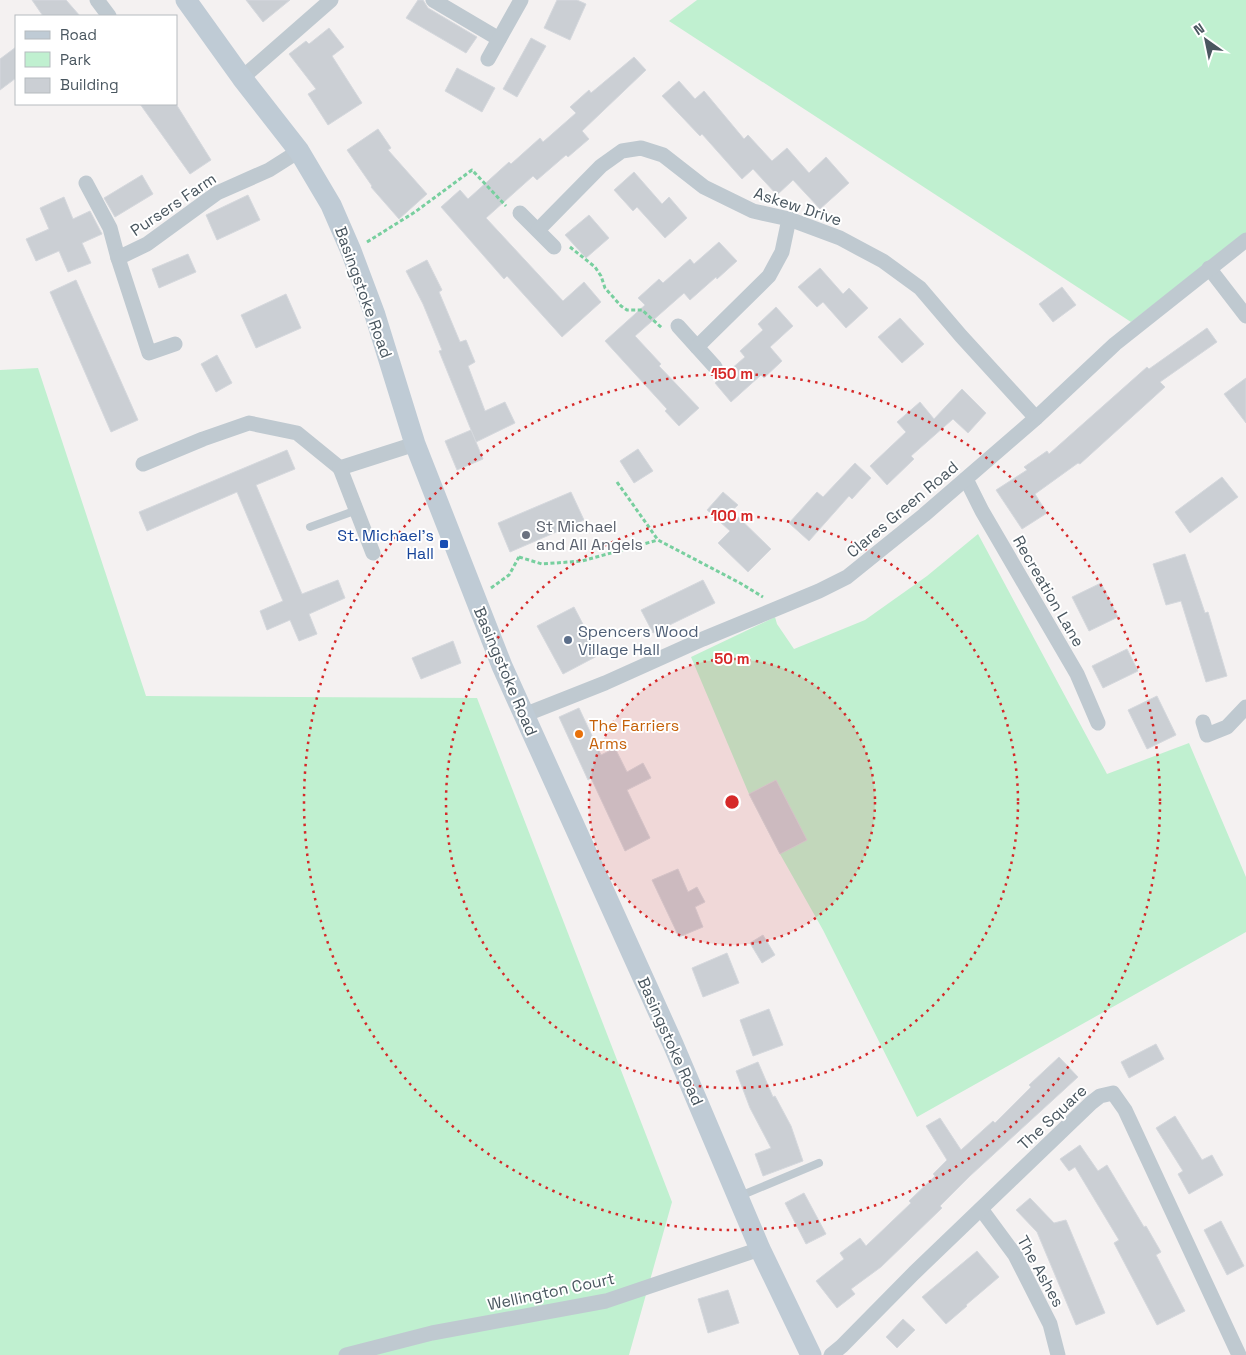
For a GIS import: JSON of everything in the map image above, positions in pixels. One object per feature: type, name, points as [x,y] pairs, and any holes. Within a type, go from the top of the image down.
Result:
[{"type":"street","points":[[97,0],[108,15]]},
{"type":"street","name":"Basingstoke Road","points":[[186,0],[242,78],[299,151],[330,206],[351,251],[375,314],[415,444],[502,666],[673,1044],[760,1249],[811,1355]]},
{"type":"street","points":[[242,78],[331,0]]},
{"type":"street","points":[[433,0],[499,40]]},
{"type":"street","points":[[488,60],[521,0]]},
{"type":"street","name":"Askew Drive","points":[[538,230],[601,166],[622,152],[643,142],[704,187],[753,211],[789,219],[840,238],[883,261],[920,288],[1036,418]]},
{"type":"street","name":"Pursers Farm","points":[[118,258],[147,244],[218,192],[269,170],[299,151]]},
{"type":"street","name":"Pursers Farm","points":[[86,183],[110,228],[142,355],[175,344]]},
{"type":"street","points":[[520,212],[554,247]]},
{"type":"street","points":[[697,347],[769,276],[782,252],[789,219]]},
{"type":"street","name":"Clares Green Road","points":[[524,715],[605,683],[703,638],[819,591],[847,577],[966,479],[1036,418],[1115,344],[1246,240]]},
{"type":"street","points":[[1210,268],[1246,316]]},
{"type":"street","points":[[678,326],[715,367]]},
{"type":"street","points":[[143,464],[203,439],[249,423],[297,433],[340,468],[373,552]]},
{"type":"street","points":[[340,468],[415,444]]},
{"type":"street","name":"Recreation Lane","points":[[966,479],[982,511],[1077,674],[1098,723]]},
{"type":"street","points":[[1206,735],[1227,727],[1246,708]]},
{"type":"street","name":"The Square","points":[[831,1355],[1090,1103],[1100,1096],[1114,1093],[1125,1110],[1239,1355]]},
{"type":"street","name":"The Ashes","points":[[981,1209],[1015,1255],[1024,1271],[1050,1324],[1058,1355]]},
{"type":"street","name":"Wellington Court","points":[[346,1355],[432,1332],[606,1301],[760,1249]]},
{"type":"lane","points":[[310,527],[357,510]]},
{"type":"lane","points":[[738,1197],[820,1163]]},
{"type":"path","points":[[351,251],[415,212],[472,170],[508,208],[520,212]]},
{"type":"path","points":[[554,247],[563,241],[595,267],[601,276],[605,288],[627,310],[642,310],[662,328],[678,326]]},
{"type":"path","points":[[617,482],[658,540],[740,583],[778,607]]},
{"type":"path","points":[[475,597],[509,575],[519,556],[542,564],[582,561],[658,540]]},
{"type":"green space","points":[[697,0],[1246,0],[1246,233],[1131,322],[669,21]]},
{"type":"green space","points":[[38,368],[146,696],[477,698],[672,1202],[629,1355],[0,1355],[0,370]]},
{"type":"green space","points":[[978,534],[1107,774],[1189,743],[1246,877],[1246,932],[917,1117],[823,930],[749,794],[691,657],[775,617],[777,624],[794,649],[865,620],[927,576]]},
{"type":"building","points":[[32,0],[66,0],[79,15],[42,15]]},
{"type":"building","points":[[246,0],[290,0],[263,22]]},
{"type":"building","points":[[418,0],[423,0],[428,8],[477,37],[466,53],[406,18]]},
{"type":"building","points":[[557,0],[577,0],[586,4],[570,40],[544,28]]},
{"type":"building","points":[[329,28],[344,47],[332,56],[362,103],[328,125],[308,94],[316,89],[289,54],[306,41],[309,44]]},
{"type":"building","points":[[531,38],[546,46],[517,97],[503,89]]},
{"type":"building","points":[[15,48],[15,79],[0,90],[0,59]]},
{"type":"building","points":[[634,57],[646,70],[582,131],[589,139],[568,157],[566,155],[537,180],[533,176],[486,218],[563,301],[584,282],[601,302],[562,337],[507,276],[504,279],[441,207],[460,190],[468,199],[509,162],[511,164],[540,138],[543,142],[576,113],[570,107],[589,90],[591,93]]},
{"type":"building","points":[[457,68],[495,88],[482,112],[445,91]]},
{"type":"building","points":[[679,81],[695,99],[704,91],[744,139],[748,135],[772,161],[787,148],[809,173],[826,157],[849,183],[820,209],[793,180],[777,195],[753,169],[742,179],[702,134],[700,136],[662,96]]},
{"type":"building","points":[[141,105],[177,105],[211,160],[190,174]]},
{"type":"building","points":[[378,129],[391,148],[388,150],[427,194],[399,219],[371,187],[347,150]]},
{"type":"building","points":[[634,172],[662,204],[669,197],[687,218],[665,238],[637,207],[633,211],[614,190]]},
{"type":"building","points":[[142,175],[153,194],[115,217],[104,198]]},
{"type":"building","points":[[248,195],[260,220],[217,240],[206,215]]},
{"type":"building","points":[[64,197],[73,219],[90,211],[102,234],[82,243],[91,263],[68,272],[59,251],[36,261],[26,239],[49,229],[40,208]]},
{"type":"building","points":[[589,215],[609,238],[586,258],[565,235]]},
{"type":"building","points":[[719,242],[737,261],[690,300],[684,293],[635,336],[661,364],[659,366],[699,408],[679,426],[665,411],[667,409],[605,341],[645,305],[638,298],[659,279],[663,283],[690,259],[694,264]]},
{"type":"building","points":[[188,254],[196,272],[159,288],[152,269]]},
{"type":"building","points":[[427,260],[442,290],[439,292],[460,342],[466,340],[475,362],[468,366],[485,411],[505,402],[515,423],[476,442],[439,351],[442,350],[423,304],[406,271]]},
{"type":"building","points":[[820,268],[843,294],[849,288],[868,308],[846,328],[823,302],[817,307],[798,287]]},
{"type":"building","points":[[76,280],[138,420],[111,432],[50,292]]},
{"type":"building","points":[[1062,287],[1076,305],[1053,322],[1039,304]]},
{"type":"building","points":[[286,294],[301,328],[256,348],[241,315]]},
{"type":"building","points":[[776,307],[793,326],[770,347],[782,361],[764,378],[761,375],[731,402],[715,383],[745,357],[740,351],[763,330],[758,324]]},
{"type":"building","points":[[900,318],[924,344],[902,363],[878,337]]},
{"type":"building","points":[[1207,328],[1217,342],[1160,382],[1165,387],[1080,464],[1078,463],[1035,494],[1047,513],[1022,529],[996,490],[1027,470],[1024,467],[1047,451],[1049,454],[1147,367],[1149,369]]},
{"type":"building","points":[[217,355],[232,383],[216,392],[201,364]]},
{"type":"building","points":[[1246,378],[1246,423],[1224,394]]},
{"type":"building","points":[[962,389],[986,413],[968,433],[953,419],[911,456],[914,459],[887,485],[870,466],[906,432],[897,422],[920,402],[934,419]]},
{"type":"building","points":[[471,430],[483,459],[457,470],[445,441]]},
{"type":"building","points":[[638,449],[653,471],[634,483],[620,461]]},
{"type":"building","points":[[287,450],[295,469],[256,485],[302,594],[338,580],[345,598],[309,614],[317,634],[299,641],[290,620],[267,630],[260,611],[283,601],[237,492],[147,531],[139,512]]},
{"type":"building","points":[[855,463],[871,478],[852,499],[849,496],[809,541],[789,523],[817,492],[823,497]]},
{"type":"building","points":[[1222,477],[1238,497],[1190,533],[1175,512]]},
{"type":"building","name":"St Michael and All Angels","points":[[571,492],[584,520],[510,552],[498,523]]},
{"type":"building","points":[[723,492],[738,505],[732,511],[771,549],[748,572],[718,543],[730,531],[707,510]]},
{"type":"building","points":[[1185,554],[1205,613],[1208,612],[1227,676],[1206,682],[1181,601],[1166,605],[1153,564]]},
{"type":"building","points":[[703,580],[715,603],[653,633],[641,610]]},
{"type":"building","points":[[1101,583],[1118,617],[1089,631],[1072,597]]},
{"type":"building","name":"Spencers Wood Village Hall","points":[[574,607],[599,655],[563,674],[537,626]]},
{"type":"building","points":[[453,641],[461,663],[421,679],[412,658]]},
{"type":"building","points":[[1127,649],[1138,671],[1103,688],[1092,666]]},
{"type":"building","points":[[1157,696],[1176,735],[1147,749],[1128,710]]},
{"type":"building","points":[[579,708],[601,755],[615,748],[627,772],[643,763],[651,778],[627,790],[650,838],[625,851],[591,778],[588,780],[559,717]]},
{"type":"building","points":[[776,780],[807,840],[780,854],[749,794]]},
{"type":"building","points":[[678,869],[688,892],[697,887],[705,902],[695,907],[703,927],[679,937],[652,880]]},
{"type":"building","points":[[763,935],[775,955],[762,963],[750,943]]},
{"type":"building","points":[[727,953],[739,983],[703,997],[692,968]]},
{"type":"building","points":[[769,1009],[783,1045],[753,1056],[740,1020]]},
{"type":"building","points":[[1156,1044],[1164,1059],[1129,1078],[1121,1062]]},
{"type":"building","points":[[1059,1057],[1078,1077],[970,1176],[940,1206],[942,1208],[881,1267],[851,1289],[855,1294],[837,1308],[816,1281],[844,1259],[840,1253],[860,1238],[866,1246],[911,1203],[909,1201],[935,1176],[933,1174],[947,1160],[926,1126],[940,1118],[961,1150],[993,1121],[995,1123],[1031,1087],[1029,1085]]},
{"type":"building","points":[[758,1062],[773,1097],[775,1096],[791,1126],[803,1161],[763,1176],[755,1154],[771,1148],[750,1108],[736,1071]]},
{"type":"building","points":[[1175,1116],[1202,1160],[1212,1155],[1223,1175],[1189,1194],[1178,1174],[1183,1171],[1156,1128]]},
{"type":"building","points":[[1080,1145],[1098,1171],[1107,1165],[1144,1227],[1146,1226],[1161,1252],[1156,1255],[1185,1311],[1157,1325],[1114,1243],[1119,1240],[1075,1167],[1069,1171],[1060,1159]]},
{"type":"building","points":[[804,1193],[826,1234],[806,1244],[785,1203]]},
{"type":"building","points":[[1030,1198],[1054,1223],[1066,1220],[1105,1313],[1076,1325],[1037,1232],[1016,1210]]},
{"type":"building","points":[[1221,1221],[1244,1266],[1227,1275],[1204,1230]]},
{"type":"building","points":[[977,1251],[999,1277],[946,1324],[922,1297]]},
{"type":"building","points":[[728,1290],[739,1323],[708,1333],[698,1299]]},
{"type":"building","points":[[903,1319],[915,1330],[897,1348],[886,1337]]},
{"type":"place","name":"St Michael and All Angels","points":[[526,535]]},
{"type":"place","name":"St. Michael's Hall","points":[[444,544]]},
{"type":"place","name":"Spencers Wood Village Hall","points":[[568,640]]},
{"type":"place","name":"The Farriers Arms","points":[[579,734]]}]
